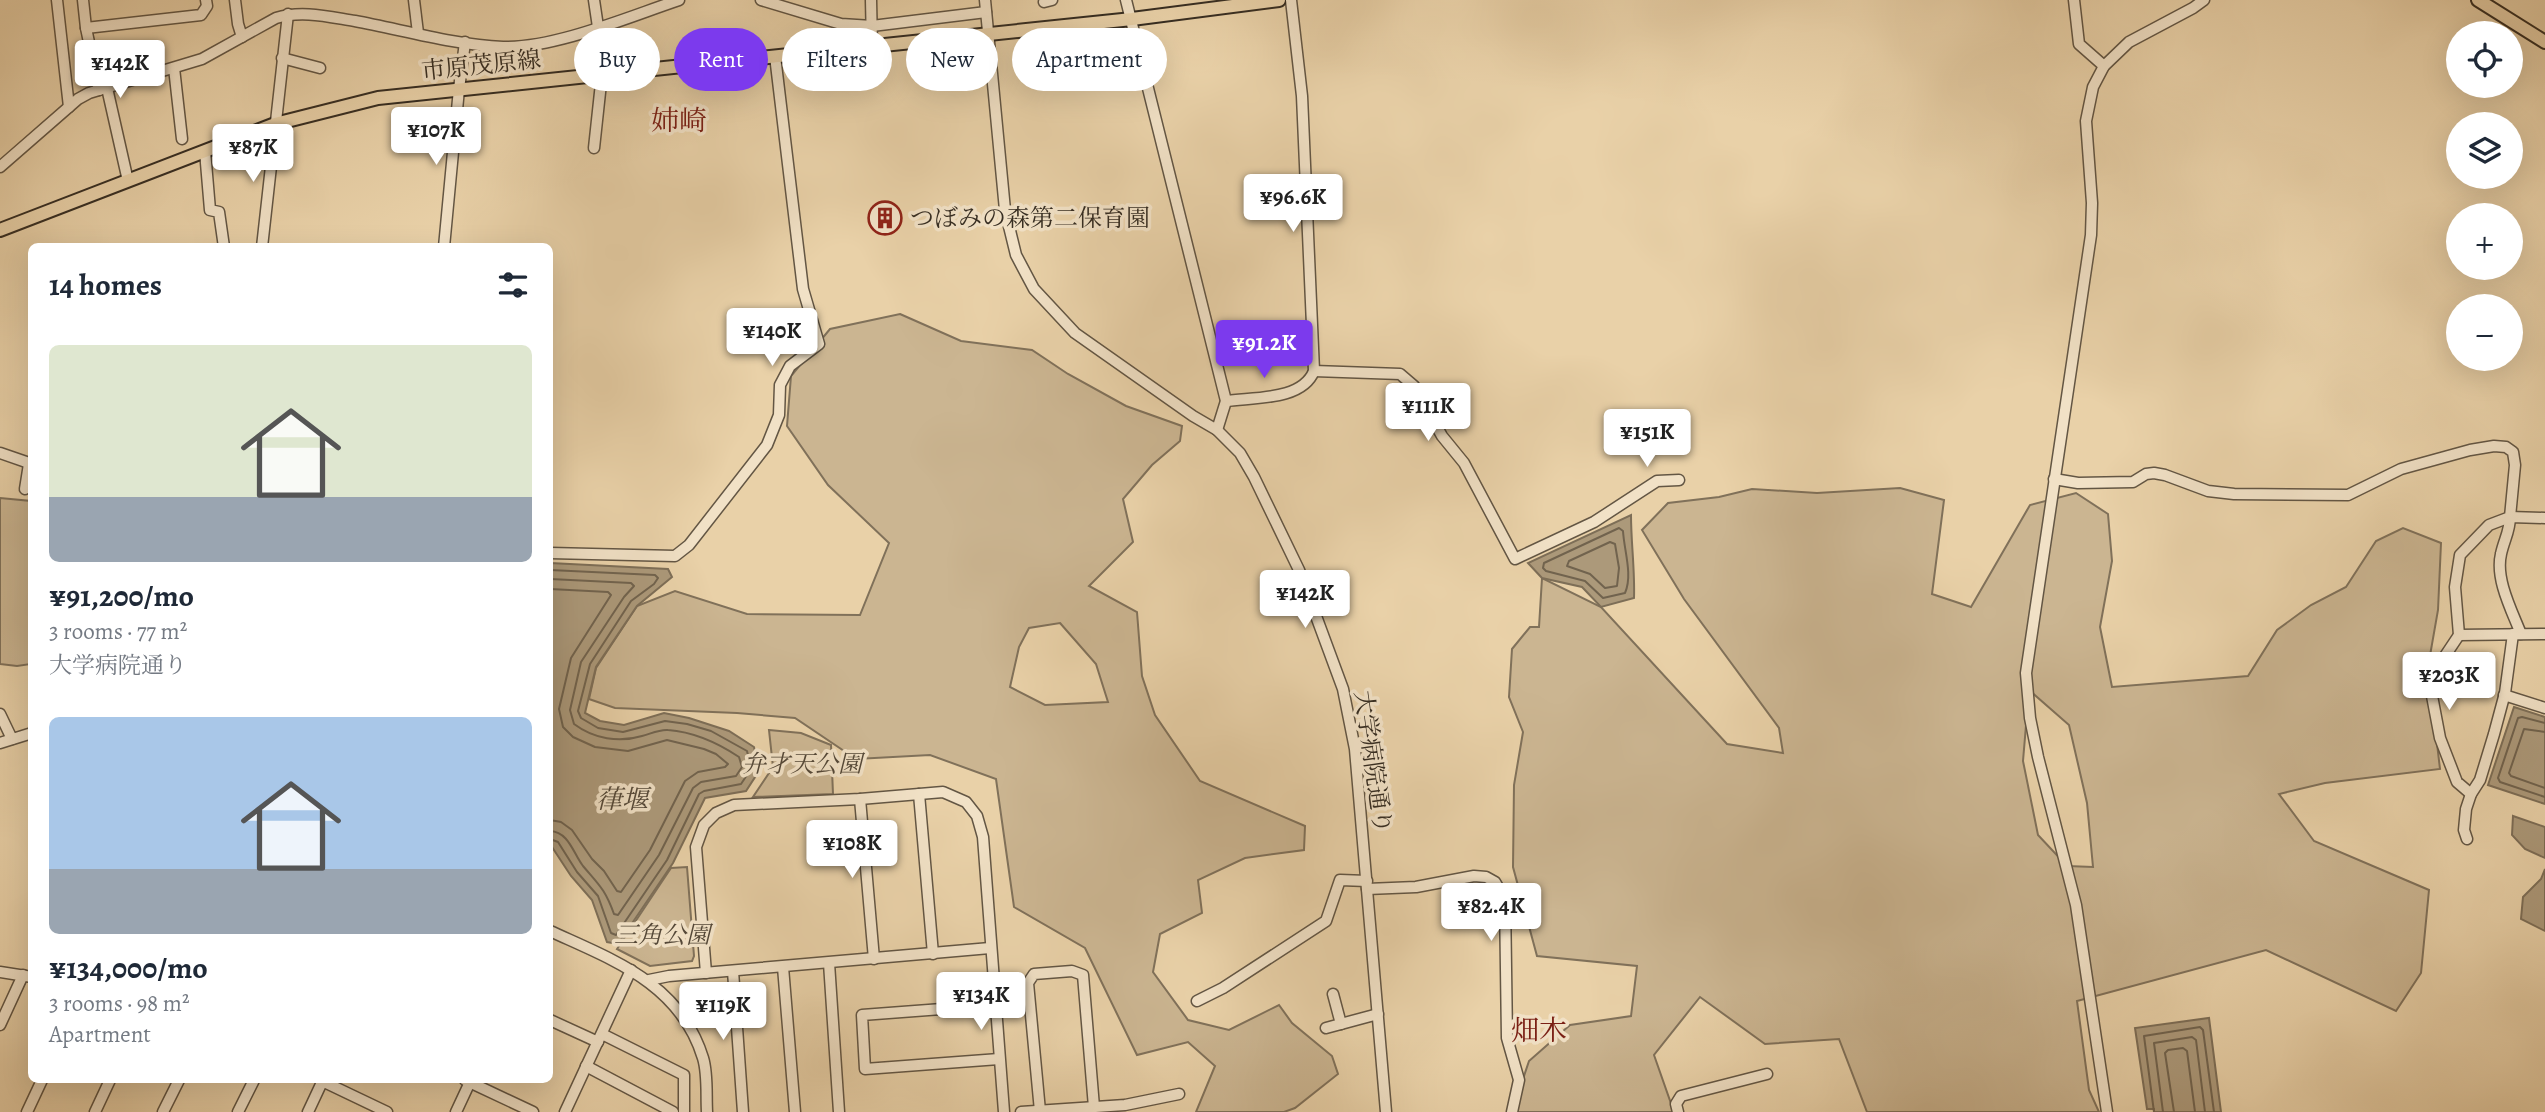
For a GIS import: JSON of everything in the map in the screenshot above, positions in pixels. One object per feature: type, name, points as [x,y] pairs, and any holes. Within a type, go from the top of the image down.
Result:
[{"type":"main road","name":"市原茂原線","points":[[998,33],[1279,0]]},
{"type":"main road","points":[[2478,0],[2545,42]]},
{"type":"main road","name":"市原茂原線","points":[[660,68],[782,55]]},
{"type":"main road","name":"市原茂原線","points":[[0,230],[275,124],[365,101],[574,77]]},
{"type":"street","points":[[57,0],[69,107]]},
{"type":"street","points":[[83,0],[86,28],[128,181]]},
{"type":"street","points":[[86,28],[201,15],[206,0]]},
{"type":"street","points":[[235,0],[237,24],[242,37]]},
{"type":"street","points":[[414,0],[418,33]]},
{"type":"street","points":[[594,0],[597,27]]},
{"type":"street","points":[[0,167],[78,99],[202,59],[288,14],[328,16],[505,47],[554,40],[679,0]]},
{"type":"street","points":[[761,0],[841,24],[872,26],[986,12]]},
{"type":"street","points":[[871,0],[872,26]]},
{"type":"street","name":"大学病院通り","points":[[985,0],[987,28]]},
{"type":"street","points":[[1126,0],[1226,401],[1217,430]]},
{"type":"street","points":[[1226,401],[1287,393],[1310,380],[1314,371],[1302,96],[1291,0]]},
{"type":"street","points":[[2074,0],[2079,44],[2104,66]]},
{"type":"street","points":[[2107,1112],[2076,905],[2038,757],[2026,673],[2091,235],[2092,203],[2086,121],[2093,87],[2104,66],[2129,42],[2204,0]]},
{"type":"street","points":[[262,243],[288,14]]},
{"type":"street","points":[[444,243],[458,89],[465,42]]},
{"type":"street","points":[[553,553],[675,556],[689,545],[767,445],[779,415],[780,385],[790,366],[819,344],[803,289],[775,56]]},
{"type":"street","points":[[282,58],[320,68]]},
{"type":"street","points":[[174,68],[182,139]]},
{"type":"street","points":[[594,148],[600,91]]},
{"type":"street","name":"大学病院通り","points":[[994,91],[1005,210],[1016,256],[1034,289],[1075,333],[1217,430],[1240,453],[1255,477],[1298,570],[1343,689],[1355,749],[1386,1112]]},
{"type":"street","points":[[205,151],[210,210],[219,212],[223,243]]},
{"type":"street","points":[[1314,371],[1400,374],[1414,386],[1442,436],[1464,463],[1515,559],[1594,522],[1657,481],[1679,480]]},
{"type":"street","points":[[2054,479],[2078,484],[2133,482],[2146,474],[2154,473],[2221,493],[2348,495],[2401,469],[2470,450],[2494,446],[2506,447],[2513,452],[2515,465],[2510,530],[2501,554],[2500,573],[2516,634],[2504,695],[2480,780],[2470,794],[2466,809],[2467,839]]},
{"type":"street","points":[[0,453],[28,463]]},
{"type":"street","points":[[26,489],[28,476]]},
{"type":"street","points":[[2470,794],[2457,782],[2440,738],[2428,680],[2459,635],[2455,587],[2460,555],[2489,525],[2510,517],[2545,518]]},
{"type":"street","points":[[2459,635],[2545,634]]},
{"type":"street","points":[[2504,695],[2545,708]]},
{"type":"street","points":[[0,714],[12,739]]},
{"type":"street","points":[[0,743],[28,734]]},
{"type":"street","points":[[706,973],[696,847],[704,825],[716,813],[734,805],[943,792],[965,802],[977,816],[983,837],[1004,1112]]},
{"type":"street","points":[[919,794],[933,954]]},
{"type":"street","points":[[860,799],[874,959]]},
{"type":"street","points":[[1197,1001],[1223,988],[1326,921],[1340,880],[1367,885],[1416,887],[1474,876],[1489,879],[1499,888],[1505,899],[1507,1038],[1520,1080],[1512,1112]]},
{"type":"street","points":[[553,932],[649,980],[680,1012],[704,1060],[707,1112]]},
{"type":"street","points":[[649,980],[990,948]]},
{"type":"street","points":[[829,963],[839,1112]]},
{"type":"street","points":[[783,967],[795,1112]]},
{"type":"street","points":[[565,1112],[631,970]]},
{"type":"street","points":[[733,971],[743,1112]]},
{"type":"street","points":[[0,972],[27,976],[0,1025]]},
{"type":"street","points":[[1040,1111],[1028,983],[1034,974],[1059,972],[1077,972],[1083,975],[1094,1107]]},
{"type":"street","points":[[1333,995],[1341,1024]]},
{"type":"street","points":[[995,1005],[862,1015],[864,1069],[999,1059]]},
{"type":"street","points":[[1326,1028],[1378,1014]]},
{"type":"street","points":[[553,1021],[600,1038],[684,1075],[684,1112]]},
{"type":"street","points":[[586,1066],[673,1112]]},
{"type":"street","points":[[1678,1112],[1676,1104],[1681,1097],[1767,1074]]},
{"type":"street","points":[[27,1112],[41,1083]]},
{"type":"street","points":[[95,1112],[109,1083]]},
{"type":"street","points":[[163,1112],[178,1083]]},
{"type":"street","points":[[242,1111],[253,1083]]},
{"type":"street","points":[[308,1112],[322,1083]]},
{"type":"street","points":[[329,1083],[387,1112]]},
{"type":"street","points":[[456,1112],[466,1083]]},
{"type":"street","points":[[471,1083],[533,1112]]},
{"type":"street","points":[[1021,1112],[1094,1107],[1125,1108],[1179,1094]]},
{"type":"green space","points":[[900,314],[961,341],[1032,350],[1068,374],[1126,406],[1182,426],[1180,441],[1152,465],[1123,499],[1133,542],[1089,586],[1137,612],[1142,676],[1155,715],[1200,781],[1305,826],[1304,850],[1245,858],[1198,880],[1202,913],[1160,934],[1153,972],[1188,1020],[1229,1030],[1279,1005],[1292,1023],[1332,1056],[1338,1074],[1295,1108],[1284,1112],[1196,1112],[1215,1066],[1188,1042],[1137,1055],[1085,948],[1014,907],[996,779],[930,755],[856,759],[795,718],[615,708],[589,699],[596,668],[637,606],[675,591],[747,614],[860,615],[889,543],[828,485],[787,426],[791,376],[830,329]],"holes":[[[1060,623],[1096,664],[1108,702],[1045,705],[1010,687],[1019,647],[1029,628]]]},
{"type":"green space","points":[[1900,488],[1944,500],[1932,594],[1971,607],[2030,505],[2076,493],[2108,514],[2112,561],[2100,627],[2112,687],[2248,676],[2277,630],[2311,605],[2346,587],[2376,541],[2403,528],[2441,543],[2438,610],[2428,667],[2440,769],[2325,783],[2279,794],[2314,841],[2429,890],[2421,973],[2396,1011],[2266,950],[2077,1001],[2089,1090],[2099,1112],[1867,1112],[1839,1039],[1765,1044],[1700,997],[1654,1055],[1674,1112],[1512,1112],[1529,1061],[1570,1025],[1631,1016],[1637,966],[1537,956],[1513,867],[1514,785],[1523,732],[1509,697],[1512,649],[1530,627],[1539,627],[1542,578],[1601,607],[1727,744],[1783,753],[1779,728],[1684,599],[1642,530],[1668,503],[1719,497],[1752,489],[1817,493]],"holes":[[[2029,690],[2069,725],[2087,803],[2093,867],[2067,866],[2038,835],[2023,761]]]},
{"type":"green space","points":[[0,498],[28,501],[28,664],[0,664]]},
{"type":"green space","name":"弁才天公園","points":[[769,730],[801,733],[831,745],[833,794],[753,797],[773,767]]},
{"type":"green space","name":"三角公園","points":[[687,867],[694,956],[692,961],[650,966],[617,949],[671,868]]},
{"type":"water","points":[[1631,515],[1634,598],[1601,607],[1582,587],[1542,578],[1528,563]]},
{"type":"water","name":"葎堰","points":[[553,563],[668,569],[672,577],[637,606],[596,667],[585,713],[600,721],[624,725],[664,713],[729,731],[754,747],[759,771],[746,791],[705,798],[673,863],[618,944],[607,942],[592,900],[571,876],[553,849]]},
{"type":"water","points":[[2514,707],[2545,717],[2545,804],[2488,785]]},
{"type":"water","points":[[2513,816],[2545,827],[2545,858],[2525,849],[2512,835]]},
{"type":"water","points":[[2545,869],[2545,931],[2521,919],[2523,897],[2541,879]]},
{"type":"water","points":[[2209,1018],[2221,1112],[2154,1112],[2154,1109],[2147,1109],[2135,1028]]},
{"type":"place","name":"つぼみの森第二保育園","points":[[885,218]]},
{"type":"district","name":"姉崎","points":[[679,120]]},
{"type":"district","name":"畑木","points":[[1539,1030]]}]
